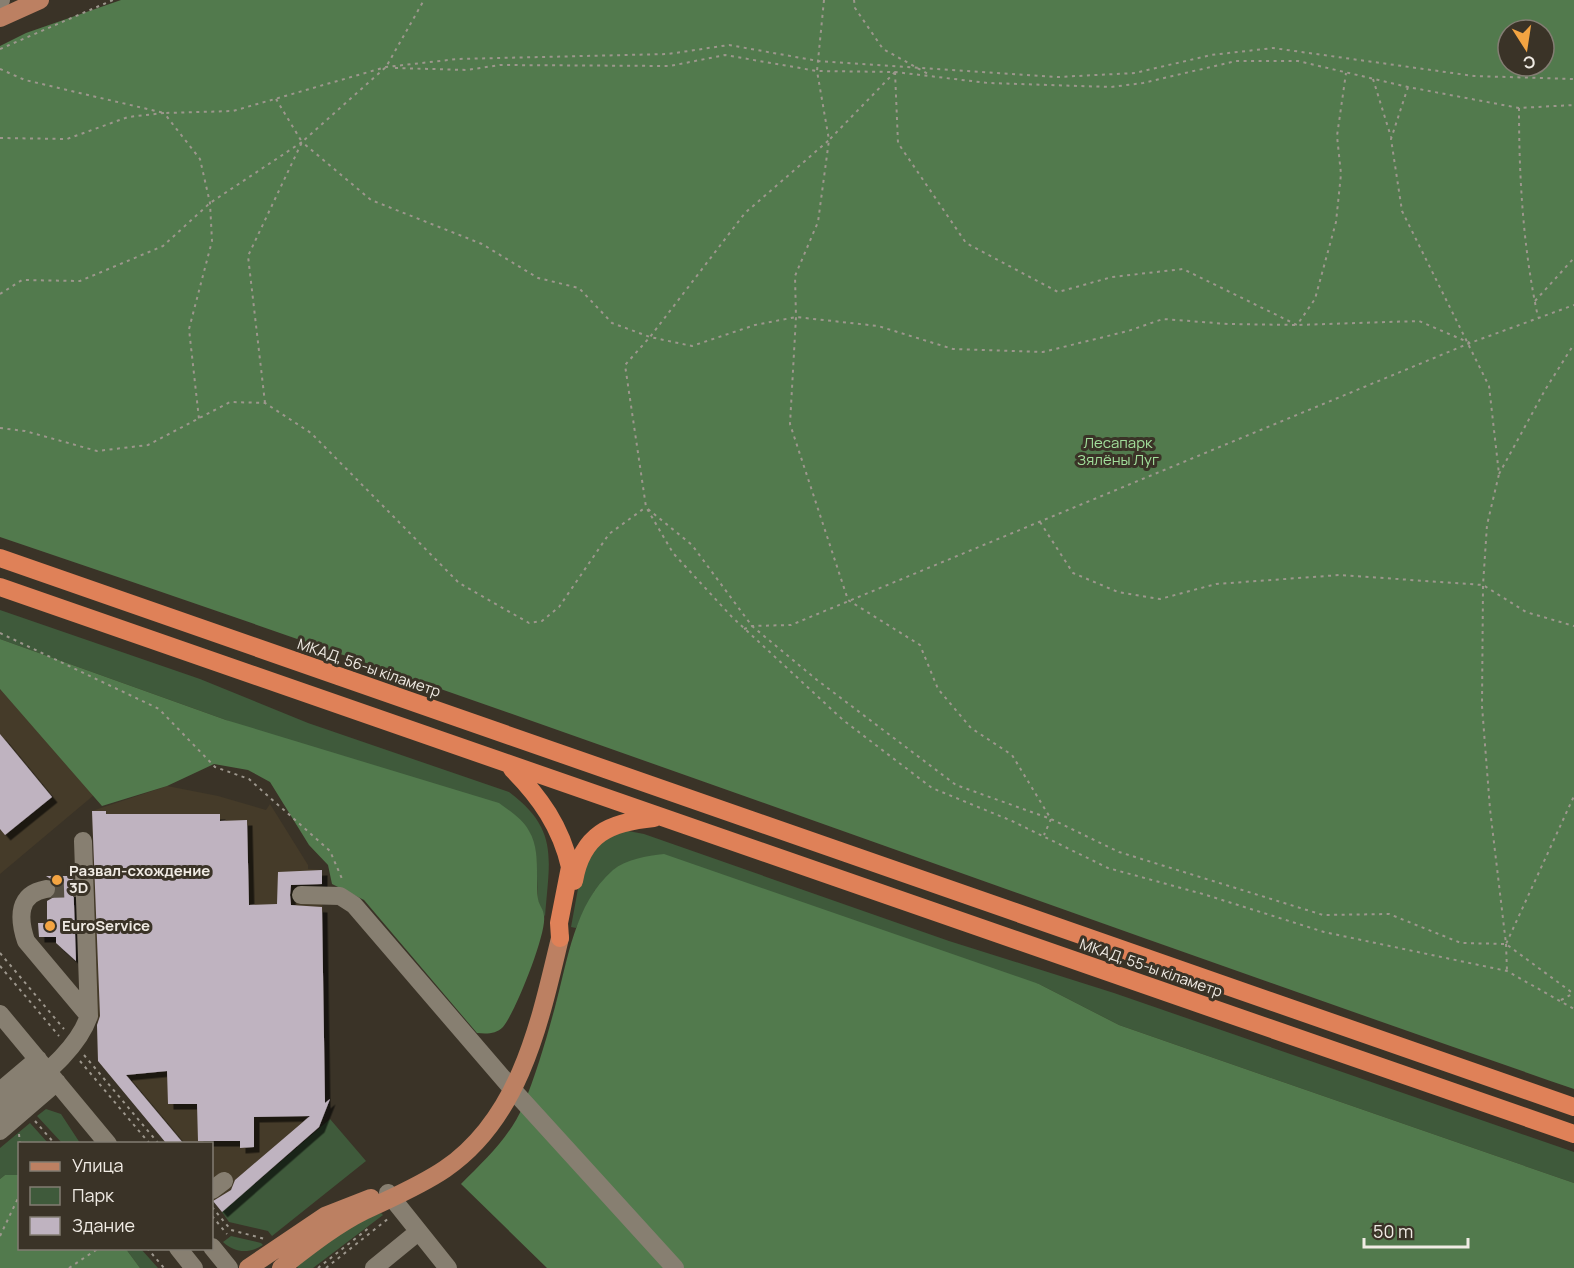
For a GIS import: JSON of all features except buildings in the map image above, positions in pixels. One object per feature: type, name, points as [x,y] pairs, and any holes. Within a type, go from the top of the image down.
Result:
[{"type":"highway","name":"МКАД, 56-ы кіламетр","points":[[0,558],[726,812]]},
{"type":"highway","points":[[0,587],[662,817]]},
{"type":"highway","points":[[508,765],[534,791],[549,813],[568,859],[570,867],[560,923],[560,938]]},
{"type":"highway","name":"МКАД, 55-ы кіламетр","points":[[726,812],[1574,1107]]},
{"type":"highway","name":"МКАД, 55-ы кіламетр","points":[[662,817],[1574,1134]]},
{"type":"highway","points":[[560,938],[566,925],[577,864],[586,847],[602,831],[628,820],[662,817]]},
{"type":"main road","points":[[0,18],[40,0]]},
{"type":"main road","points":[[281,1268],[343,1224],[393,1200],[446,1168],[468,1150],[496,1118],[513,1090],[544,1002],[560,938]]},
{"type":"main road","points":[[248,1268],[325,1216],[393,1200]]},
{"type":"street","points":[[0,1131],[47,1070],[84,1030],[89,1016],[80,888],[83,842]]},
{"type":"street","points":[[46,889],[32,891],[26,898],[22,928],[26,941],[89,1016]]},
{"type":"street","points":[[300,895],[339,896],[354,905],[513,1090],[675,1268]]},
{"type":"street","points":[[0,1014],[107,1142]]},
{"type":"street","points":[[0,1091],[47,1070]]},
{"type":"street","points":[[0,1111],[47,1070]]},
{"type":"street","points":[[393,1200],[448,1268]]},
{"type":"street","points":[[374,1268],[418,1232]]},
{"type":"street","points":[[213,1248],[229,1268]]},
{"type":"street","points":[[180,1250],[194,1268]]},
{"type":"path","points":[[0,49],[113,0]]},
{"type":"path","points":[[0,294],[22,280],[80,281],[163,246],[210,203],[302,141],[386,67],[424,0]]},
{"type":"path","points":[[824,0],[817,71],[829,140],[818,222],[795,276],[796,317],[790,424],[848,600],[920,645],[938,689],[971,728],[1012,755],[1050,819]]},
{"type":"path","points":[[854,0],[855,8],[883,49],[932,76]]},
{"type":"path","points":[[0,138],[67,139],[128,117],[164,113],[233,111],[386,67],[457,59],[668,54],[729,45],[818,61],[1058,78],[1135,73],[1211,56],[1273,48],[1474,76],[1574,79]]},
{"type":"path","points":[[386,67],[467,70],[500,65],[670,66],[725,55],[817,71],[895,72],[988,83],[1111,87],[1143,83],[1236,61],[1298,61],[1408,87],[1519,108],[1574,105]]},
{"type":"path","points":[[0,69],[25,80],[164,113],[200,159],[210,203],[212,241],[189,328],[199,419]]},
{"type":"path","points":[[895,72],[829,140],[746,213],[626,365],[646,507],[673,553],[744,629],[843,720],[933,788],[1043,836],[1108,868],[1203,894],[1324,932],[1507,971],[1574,1009]]},
{"type":"path","points":[[895,72],[898,143],[966,243],[1058,292],[1112,277],[1183,269],[1297,325]]},
{"type":"path","points":[[1297,325],[1315,299],[1336,222],[1341,174],[1337,136],[1347,73]]},
{"type":"path","points":[[1373,79],[1391,139],[1402,211],[1470,343],[1489,386],[1499,474]]},
{"type":"path","points":[[1391,139],[1408,87]]},
{"type":"path","points":[[276,99],[302,141],[371,201],[482,244],[538,278],[579,288],[612,323],[650,337],[692,346],[755,325],[796,317],[878,326],[953,349],[1043,352],[1128,331],[1163,319],[1228,324],[1297,325],[1419,321],[1470,343]]},
{"type":"path","points":[[1519,108],[1519,178],[1530,279],[1539,317]]},
{"type":"path","points":[[265,403],[249,256],[302,141]]},
{"type":"path","points":[[1535,301],[1574,258]]},
{"type":"path","points":[[744,629],[752,626],[791,625],[1470,343],[1574,305]]},
{"type":"path","points":[[1507,971],[1482,706],[1483,585],[1488,525],[1499,474],[1545,390],[1574,344]]},
{"type":"path","points":[[0,428],[25,431],[97,451],[148,445],[230,402],[265,403],[311,433],[459,583],[529,623],[542,621],[559,607],[609,534],[646,507]]},
{"type":"path","points":[[646,507],[692,544],[752,626],[817,680],[957,785],[1050,819],[1119,852],[1323,915],[1389,915],[1461,943],[1506,944],[1574,993],[1559,1001]]},
{"type":"path","points":[[1039,521],[1073,573],[1118,592],[1160,599],[1216,584],[1340,575],[1483,585],[1526,612],[1574,626]]},
{"type":"path","points":[[0,633],[159,709],[216,767],[249,779],[330,851],[354,905]]},
{"type":"path","points":[[1506,944],[1574,796]]},
{"type":"path","points":[[1043,836],[1050,819]]},
{"type":"path","points":[[34,1006],[40,1001]]},
{"type":"path","points":[[32,1117],[54,1142]]},
{"type":"path","points":[[0,1236],[18,1198]]},
{"type":"path","points":[[326,1268],[393,1200]]},
{"type":"path","points":[[213,1208],[231,1230],[264,1237]]},
{"type":"path","points":[[213,1217],[226,1234]]},
{"type":"path","points":[[69,1268],[96,1250]]},
{"type":"path","points":[[149,1250],[164,1268]]},
{"type":"shaded area","points":[[0,689],[94,795],[0,874]]},
{"type":"shaded area","points":[[167,786],[218,796],[266,810],[270,804],[308,865],[308,869],[322,870],[325,1112],[319,1127],[222,1212],[213,1200],[213,1142],[165,1142],[98,1061],[92,811]]},
{"type":"green space","name":"Лесапарк Зялёны Луг","points":[[121,0],[1574,0],[1574,1089],[591,742],[0,537],[0,46],[26,33]]},
{"type":"green space","points":[[0,610],[200,679],[308,723],[509,792],[537,820],[544,833],[549,862],[545,917],[538,901],[536,857],[226,720],[0,639]]},
{"type":"green space","points":[[0,639],[226,720],[499,803],[512,812],[523,823],[533,839],[538,899],[544,916],[544,925],[529,973],[503,1027],[491,1033],[477,1033],[364,900],[332,884],[328,865],[309,845],[270,782],[248,770],[214,764],[167,786],[102,806],[0,689]]},
{"type":"green space","points":[[623,830],[644,834],[949,941],[1114,993],[1574,1152],[1574,1183],[1119,1025],[1039,984],[595,890],[576,928],[571,927],[584,856],[603,838]]},
{"type":"green space","points":[[664,854],[1039,984],[1119,1025],[1574,1183],[1574,1268],[547,1268],[461,1184],[504,1138],[523,1106],[544,1045],[574,934],[589,899],[618,866],[637,859]]},
{"type":"green space","points":[[46,1109],[61,1114],[79,1142],[61,1142],[37,1116]]},
{"type":"green space","points":[[330,1119],[366,1161],[272,1236],[268,1231],[229,1222],[222,1212]]},
{"type":"green space","points":[[30,1123],[47,1142],[18,1142],[18,1175],[5,1175],[0,1179],[0,1148]]},
{"type":"green space","points":[[5,1175],[18,1175],[18,1250],[127,1250],[140,1268],[0,1268],[0,1179]]},
{"type":"green space","points":[[381,1213],[383,1215],[313,1268],[298,1268],[294,1263],[356,1223]]},
{"type":"green space","points":[[231,1236],[263,1245],[253,1250],[237,1250],[223,1242]]},
{"type":"green space","points":[[127,1250],[142,1250],[158,1268],[140,1268]]},
{"type":"tunnel","points":[[46,889],[76,888]]},
{"type":"place","name":"Развал-схождение 3D","points":[[57,880]]},
{"type":"place","name":"EuroService","points":[[50,926]]}]
